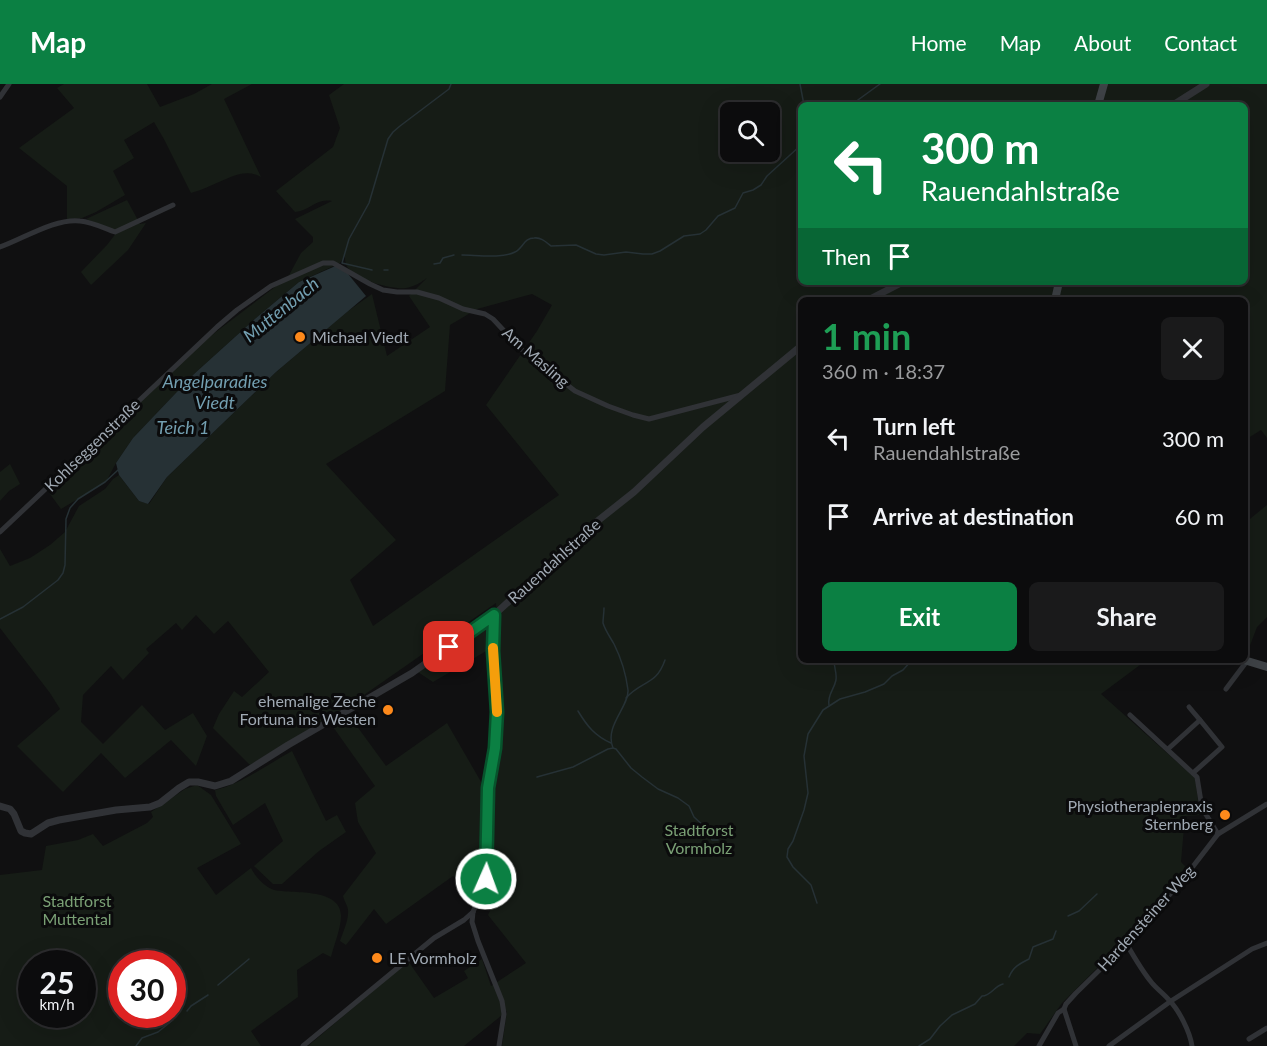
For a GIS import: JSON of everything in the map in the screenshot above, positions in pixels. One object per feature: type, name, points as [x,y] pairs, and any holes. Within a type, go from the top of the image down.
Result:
[{"type":"main road","points":[[1099,102],[1104,84]]},
{"type":"main road","points":[[1248,662],[1267,667]]},
{"type":"street","points":[[0,97],[9,84]]},
{"type":"street","points":[[1178,102],[1206,84]]},
{"type":"street","points":[[0,247],[49,226],[68,221],[93,223],[115,232],[173,205]]},
{"type":"street","name":"Kohlseggenstraße","points":[[0,532],[216,327],[271,286],[323,263],[333,263]]},
{"type":"street","name":"Am Masling","points":[[333,263],[383,290],[417,292],[439,298],[463,309],[485,314],[521,349],[575,392],[633,416],[649,418],[744,394]]},
{"type":"street","points":[[874,297],[897,285]]},
{"type":"street","name":"Rauendahlstraße","points":[[0,806],[13,812],[21,831],[28,834],[58,820],[150,807],[160,803],[189,782],[215,786],[226,783],[412,673],[494,615],[590,527],[634,492],[703,427],[798,349]]},
{"type":"street","points":[[494,615],[493,651],[497,719],[488,788],[487,869],[472,922],[502,1001],[503,1017],[499,1046]]},
{"type":"street","points":[[1226,689],[1245,663]]},
{"type":"street","points":[[1189,707],[1222,747],[1193,773]]},
{"type":"street","points":[[1130,715],[1199,780],[1202,808],[1218,834]]},
{"type":"street","points":[[1168,749],[1200,720]]},
{"type":"street","name":"Hardensteiner Weg","points":[[1039,1046],[1058,1013],[1181,882],[1218,834],[1267,804]]},
{"type":"street","points":[[303,1046],[434,938],[473,912]]},
{"type":"street","points":[[1126,943],[1154,985],[1171,1001],[1186,1026],[1192,1046]]},
{"type":"street","points":[[1109,1046],[1171,1001],[1252,949],[1267,943]]},
{"type":"street","points":[[1064,1009],[1076,1046]]},
{"type":"street","points":[[1249,1039],[1267,1028]]},
{"type":"green space","points":[[64,84],[147,84],[160,107],[194,94],[212,84],[252,84],[224,99],[261,177],[255,174],[242,174],[191,193],[154,122],[124,140],[134,158],[113,171],[125,195],[82,218],[67,219],[67,186],[19,148],[74,108],[57,88]]},
{"type":"green space","name":"Stadtforst Vormholz","points":[[344,84],[1267,84],[1267,438],[1261,430],[1248,438],[1248,297],[798,297],[798,663],[1143,663],[1101,694],[1195,778],[1200,815],[1185,816],[1181,862],[1187,868],[1141,924],[1062,1003],[1040,1034],[1027,1033],[1014,1046],[502,1046],[507,1011],[464,1046],[308,1046],[408,961],[434,998],[468,978],[464,971],[482,959],[491,986],[526,963],[488,915],[499,892],[492,870],[490,806],[502,743],[496,603],[351,704],[250,765],[213,728],[234,691],[242,697],[269,672],[228,621],[214,634],[196,615],[182,630],[176,623],[146,649],[149,653],[123,680],[111,666],[83,695],[81,722],[103,744],[142,705],[165,730],[193,713],[207,736],[196,766],[171,740],[125,778],[101,753],[63,792],[17,746],[60,709],[0,628],[0,549],[10,566],[30,558],[65,532],[79,506],[105,489],[119,475],[139,501],[149,504],[167,477],[276,372],[348,311],[372,294],[387,356],[430,327],[409,296],[427,278],[412,287],[384,286],[353,273],[347,266],[345,256],[340,263],[299,282],[194,374],[133,438],[106,482],[61,509],[47,490],[204,341],[288,277],[301,253],[313,242],[313,237],[295,219],[332,201],[321,201],[295,212],[276,191],[333,147],[340,128],[329,95]],"holes":[[[532,294],[552,305],[537,331],[486,405],[559,495],[373,626],[350,580],[396,540],[326,464],[445,391],[450,325],[477,309]]]},
{"type":"green space","points":[[127,200],[140,224],[146,223],[128,250],[91,285],[81,272],[117,232],[86,219]]},
{"type":"green space","points":[[10,464],[20,484],[0,501],[0,472]]},
{"type":"green space","points":[[1267,505],[1267,617],[1257,627],[1248,651],[1248,521]]},
{"type":"green space","points":[[491,622],[488,650],[433,682],[418,672]]},
{"type":"green space","points":[[348,714],[386,766],[447,723],[484,787],[484,835],[481,872],[476,892],[453,876],[386,924],[374,909],[346,945],[340,941],[348,914],[343,896],[376,853],[358,822],[355,803],[375,786],[331,724]]},
{"type":"green space","points":[[292,751],[326,821],[337,815],[346,832],[319,851],[282,884],[273,884],[254,866],[283,841],[265,803],[233,825],[216,796],[215,790],[245,779]]},
{"type":"green space","name":"Stadtforst Muttental","points":[[197,785],[211,795],[241,844],[197,868],[216,895],[251,868],[260,881],[274,890],[314,894],[333,900],[339,907],[341,916],[331,957],[323,953],[297,970],[298,997],[251,1031],[261,1046],[0,1046],[0,875],[42,870],[46,846],[78,840],[93,834],[103,846],[147,823],[153,817],[151,812],[185,789]]},
{"type":"water","name":"Angelparadies Viedt","points":[[340,264],[366,296],[276,372],[167,477],[148,504],[139,501],[119,475],[116,463],[133,438],[194,374],[256,318],[299,282]]},
{"type":"waterway","name":"Muttenbach","points":[[372,270],[342,263],[349,239],[369,203],[388,139],[400,126],[449,89],[451,84]]},
{"type":"waterway","points":[[800,84],[803,102]]},
{"type":"waterway","points":[[855,102],[880,84]]},
{"type":"waterway","points":[[462,255],[510,254],[531,238],[543,240],[551,246],[576,245],[596,254],[626,252],[652,254],[684,236],[700,234],[706,230],[718,216],[735,208],[743,193],[761,185],[767,176],[798,148]]},
{"type":"waterway","points":[[434,264],[454,255]]},
{"type":"waterway","name":"Muttenbach","points":[[0,619],[23,607],[58,580],[65,565],[66,519],[70,508],[78,499],[119,471]]},
{"type":"waterway","points":[[604,608],[603,623],[621,660],[628,690],[625,703],[614,724],[611,740],[613,748],[642,777],[658,789],[689,806],[694,817],[707,829],[712,840],[718,840]]},
{"type":"waterway","points":[[626,698],[653,679],[665,660]]},
{"type":"waterway","points":[[829,705],[829,698],[836,680],[834,663]]},
{"type":"waterway","points":[[817,903],[811,885],[793,867],[787,857],[808,793],[804,756],[808,734],[823,710],[840,699],[884,684],[909,663]]},
{"type":"waterway","points":[[578,711],[592,730],[611,743]]},
{"type":"waterway","points":[[537,777],[573,767],[613,748]]},
{"type":"waterway","points":[[1068,916],[1079,911],[1097,894]]},
{"type":"waterway","points":[[1009,977],[1017,966],[1029,959],[1033,947],[1053,939],[1056,931]]},
{"type":"waterway","points":[[218,985],[249,959]]},
{"type":"waterway","points":[[919,1046],[930,1039],[952,1015],[975,1004],[982,996],[1003,984]]},
{"type":"waterway","points":[[187,1011],[208,995]]},
{"type":"waterway","points":[[136,1046],[142,1038],[163,1028]]},
{"type":"slow traffic","points":[[493,648],[497,712]]},
{"type":"place","name":"Michael Viedt","points":[[300,337]]},
{"type":"place","name":"ehemalige Zeche Fortuna ins Westen","points":[[388,710]]},
{"type":"place","name":"Physiotherapiepraxis Sternberg","points":[[1225,815]]},
{"type":"place","name":"LE Vormholz","points":[[377,958]]},
{"type":"route","points":[[449,647],[494,615],[493,651],[497,712],[495,748],[488,788],[486,879]]},
{"type":"water label","name":"Teich 1","points":[[183,428]]}]
